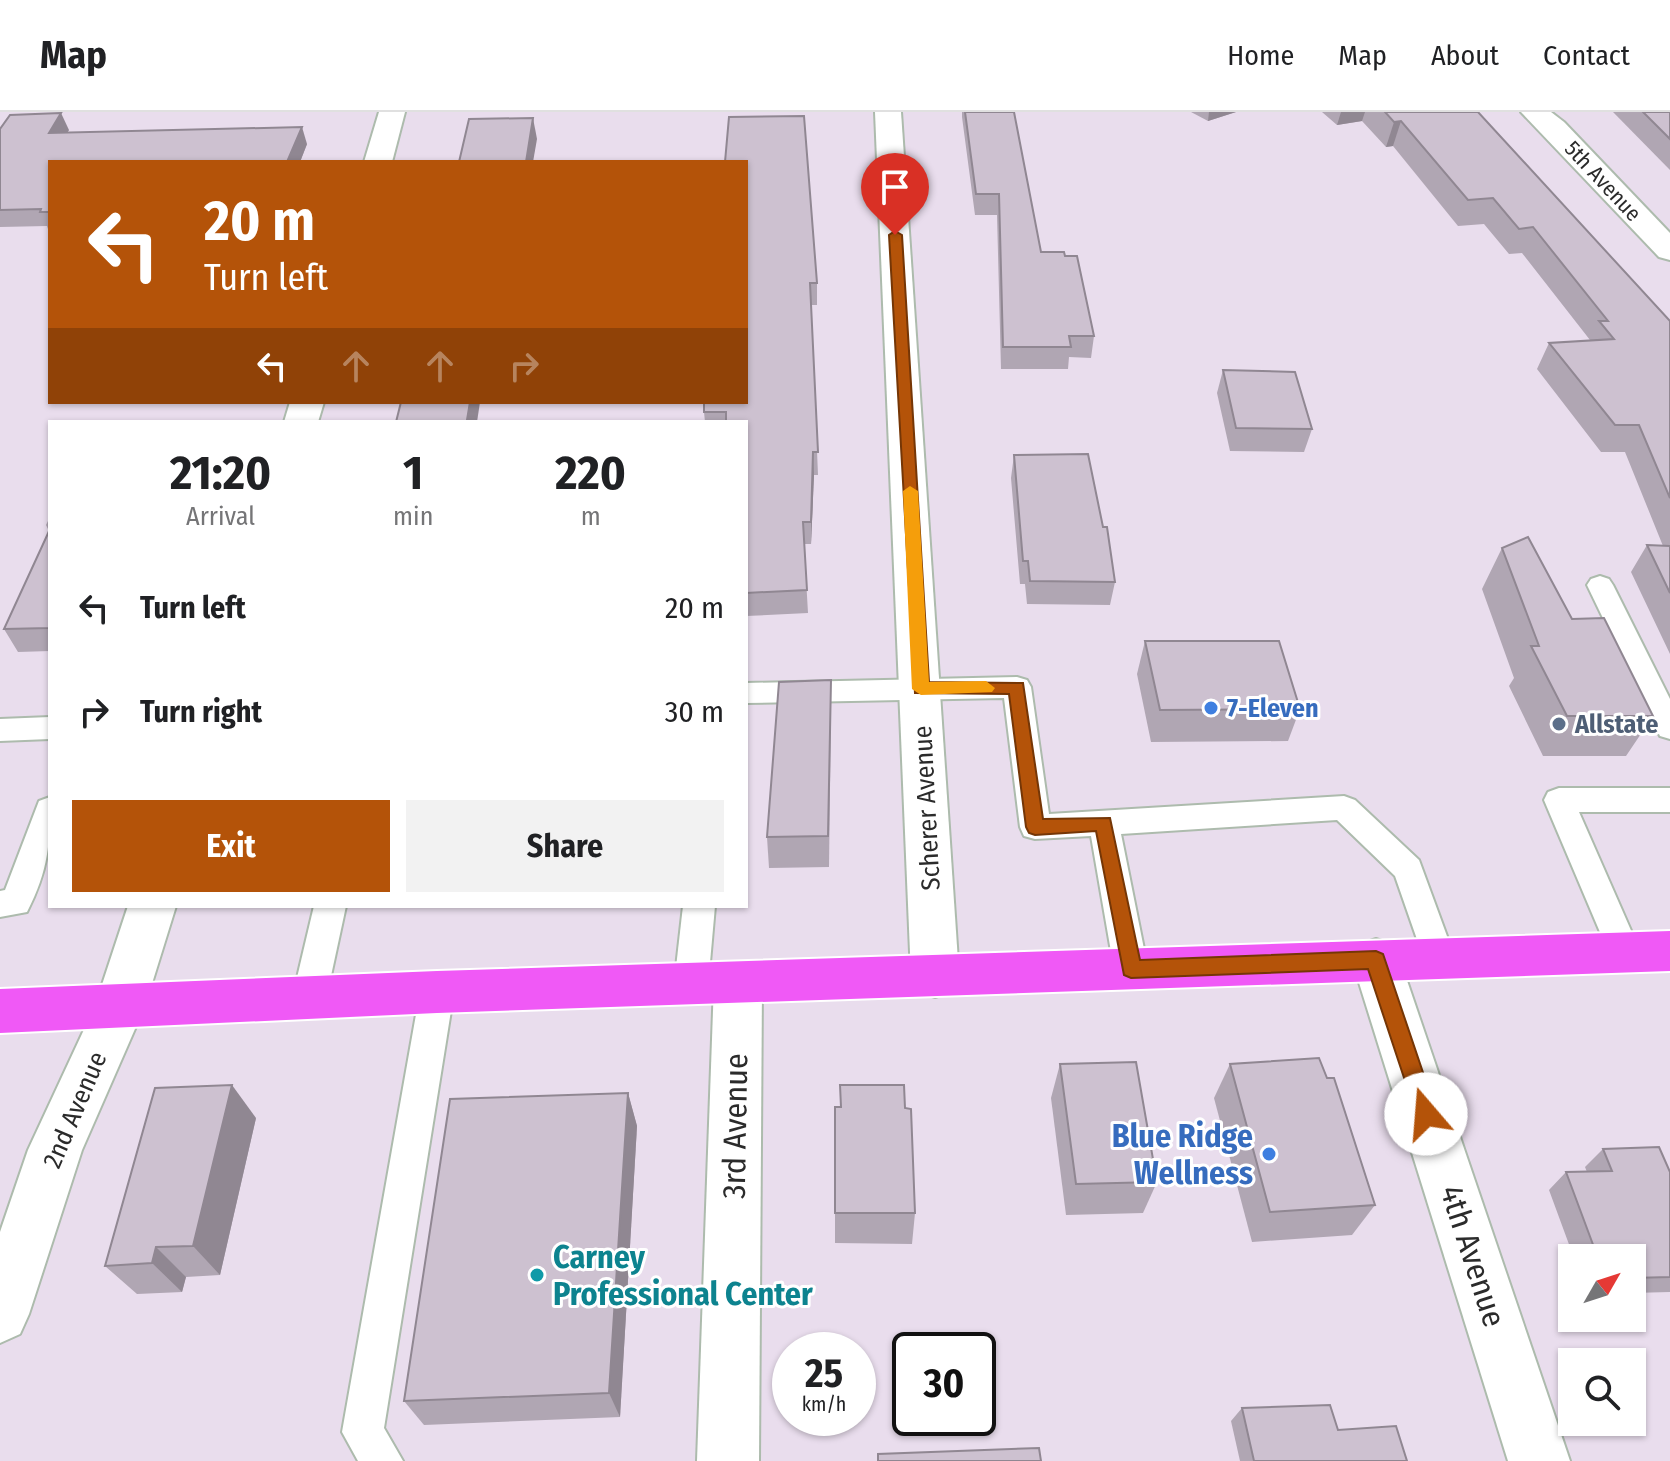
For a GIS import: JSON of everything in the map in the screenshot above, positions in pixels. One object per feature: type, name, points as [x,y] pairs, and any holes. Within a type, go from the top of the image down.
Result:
[{"type":"main road","points":[[0,1011],[437,992],[1647,951]]},
{"type":"street","points":[[379,160],[392,112]]},
{"type":"street","name":"Scherer Avenue","points":[[888,112],[935,976]]},
{"type":"street","name":"5th Avenue","points":[[1534,112],[1554,128],[1670,251]]},
{"type":"street","name":"2nd Avenue","points":[[0,1314],[55,1150],[120,1006],[151,908]]},
{"type":"street","name":"4th Avenue","points":[[1376,960],[1539,1461]]},
{"type":"street","name":"3rd Avenue","points":[[714,984],[728,1461]]},
{"type":"lane","points":[[1600,585],[1670,728]]},
{"type":"lane","points":[[748,693],[1017,687],[1035,827],[1344,808],[1408,869],[1439,958]]},
{"type":"lane","points":[[0,730],[48,728]]},
{"type":"lane","points":[[1647,951],[1559,800],[1670,800]]},
{"type":"lane","points":[[0,904],[16,903],[48,815]]},
{"type":"lane","points":[[1104,823],[1131,969]]},
{"type":"lane","points":[[309,999],[330,908]]},
{"type":"lane","points":[[699,908],[714,984]]},
{"type":"lane","points":[[382,1461],[363,1432],[437,992]]},
{"type":"building","points":[[965,112],[1014,112],[1041,252],[1064,252],[1065,256],[1077,256],[1094,336],[1069,336],[1071,347],[1003,347],[999,194],[976,194]]},
{"type":"building","points":[[1385,112],[1478,112],[1670,321],[1670,498],[1639,425],[1615,425],[1549,343],[1614,339],[1599,321],[1608,321],[1533,227],[1519,229],[1493,198],[1468,200],[1401,121],[1394,122]]},
{"type":"building","points":[[1643,112],[1670,112],[1670,139]]},
{"type":"building","points":[[61,113],[49,133],[302,127],[288,160],[48,160],[48,212],[40,212],[41,209],[0,210],[0,129],[10,115]]},
{"type":"building","points":[[804,116],[817,283],[810,283],[818,452],[813,452],[811,522],[803,522],[807,590],[748,593],[748,420],[726,420],[726,412],[704,412],[704,404],[748,404],[748,160],[725,160],[729,117]]},
{"type":"building","points":[[533,118],[526,160],[459,160],[469,119]]},
{"type":"building","points":[[1223,370],[1295,372],[1312,429],[1236,428]]},
{"type":"building","points":[[400,404],[470,404],[467,420],[396,420]]},
{"type":"building","points":[[1088,454],[1103,527],[1107,527],[1115,582],[1030,581],[1028,561],[1023,561],[1014,455]]},
{"type":"building","points":[[48,533],[48,628],[4,629]]},
{"type":"building","points":[[1528,537],[1572,619],[1604,618],[1653,716],[1567,716],[1531,646],[1539,646],[1502,548]]},
{"type":"building","points":[[1647,545],[1670,546],[1670,593]]},
{"type":"building","points":[[1145,641],[1279,641],[1300,709],[1160,710]]},
{"type":"building","points":[[831,680],[828,836],[767,837],[779,682]]},
{"type":"building","points":[[1319,1058],[1327,1078],[1334,1078],[1375,1205],[1270,1212],[1230,1064]]},
{"type":"building","points":[[1136,1062],[1157,1182],[1076,1184],[1060,1064]]},
{"type":"building","points":[[232,1085],[193,1246],[156,1247],[152,1263],[105,1266],[155,1088]]},
{"type":"building","points":[[840,1085],[904,1085],[905,1108],[911,1109],[915,1213],[835,1213],[835,1107],[841,1107]]},
{"type":"building","name":"Carney Professional Center","points":[[628,1093],[609,1393],[404,1401],[450,1099]]},
{"type":"building","points":[[1659,1147],[1670,1172],[1670,1277],[1646,1278],[1646,1244],[1593,1244],[1566,1172],[1612,1171],[1603,1149]]},
{"type":"building","points":[[1330,1405],[1338,1430],[1396,1426],[1407,1461],[1254,1461],[1242,1408]]},
{"type":"building","points":[[1039,1448],[1041,1461],[878,1461],[878,1454]]},
{"type":"slow traffic","points":[[910,491],[921,689],[986,688]]},
{"type":"place","name":"7-Eleven","points":[[1211,708]]},
{"type":"place","name":"Allstate","points":[[1559,724]]},
{"type":"place","name":"Blue Ridge Wellness","points":[[1269,1154]]},
{"type":"place","name":"Carney Professional Center","points":[[537,1275]]},
{"type":"route","points":[[895,235],[921,689],[1017,687],[1035,827],[1104,823],[1131,969],[1376,960],[1426,1114]]}]
